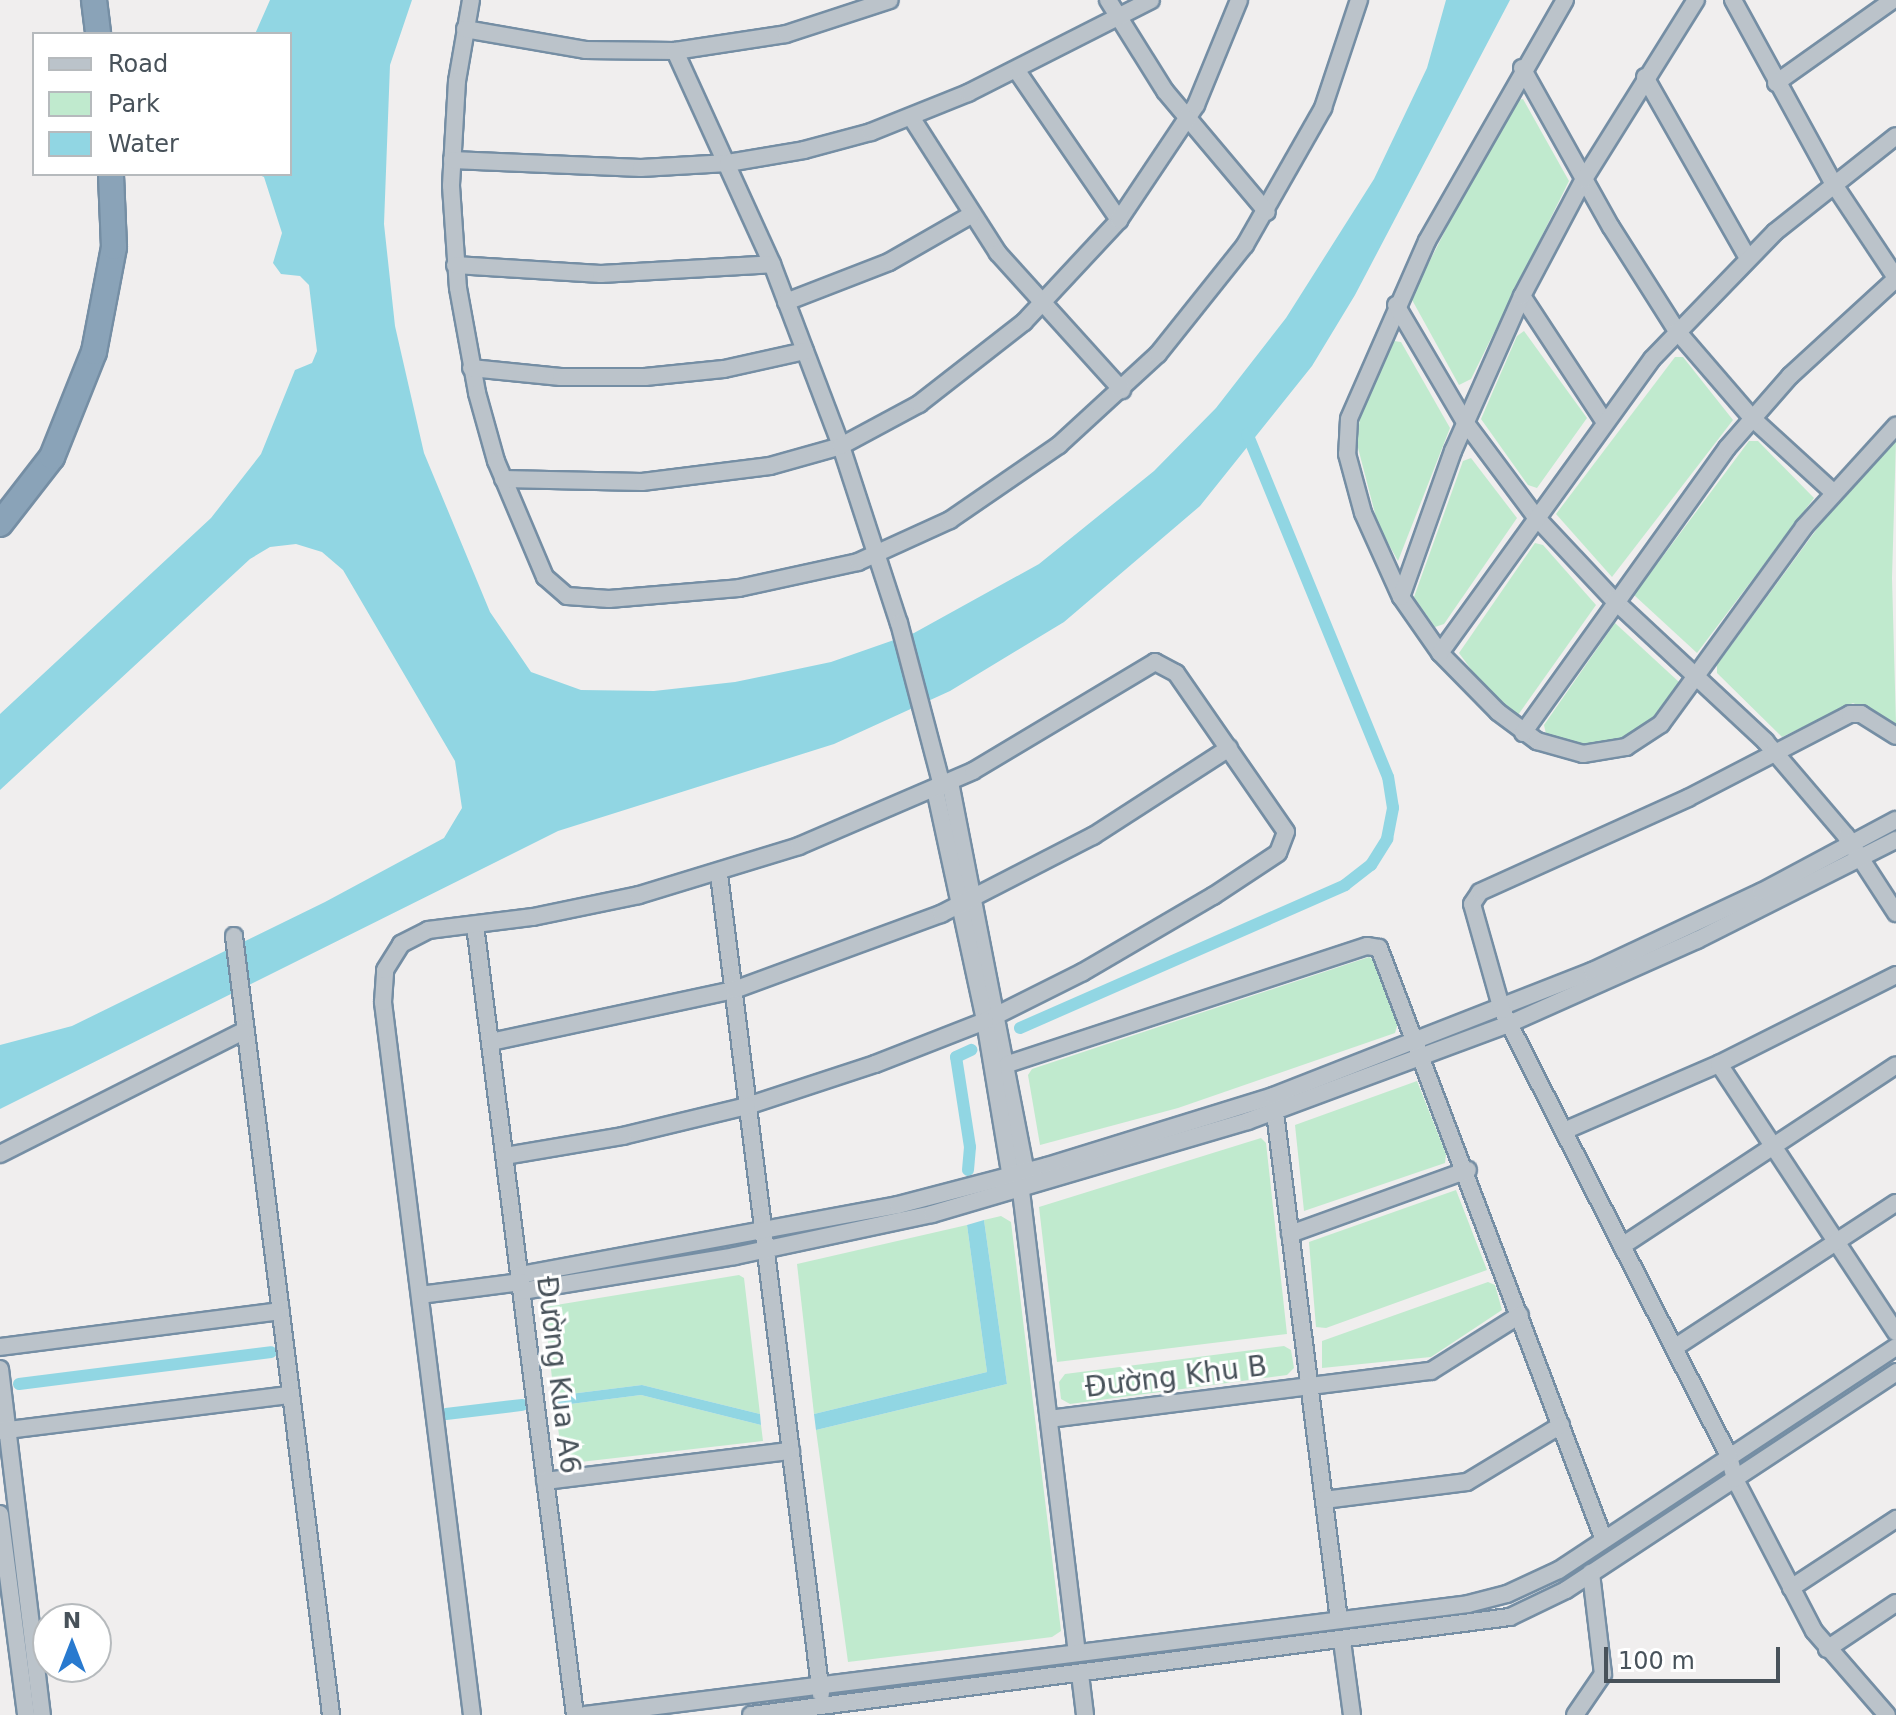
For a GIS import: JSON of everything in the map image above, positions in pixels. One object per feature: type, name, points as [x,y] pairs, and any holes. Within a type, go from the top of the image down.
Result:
[{"type":"highway","points":[[94,0],[98,32]]},
{"type":"highway","points":[[0,524],[52,457],[94,352],[114,247],[111,176]]},
{"type":"street","points":[[471,0],[465,29],[452,160],[455,265],[471,368],[503,479],[540,569],[555,590],[567,596],[638,598],[705,592],[805,576],[877,555],[950,520],[1007,484],[1122,390],[1196,310],[1267,212],[1323,108],[1359,0]]},
{"type":"street","points":[[465,29],[585,50],[675,51],[786,34],[890,0]]},
{"type":"street","points":[[1108,0],[1187,120],[1267,212]]},
{"type":"street","points":[[452,160],[580,169],[728,163],[827,145],[911,117],[1017,71],[1151,0]]},
{"type":"street","points":[[503,479],[674,480],[770,466],[841,446],[945,386],[1042,306],[1119,220],[1187,120],[1214,68],[1239,0]]},
{"type":"street","points":[[1565,0],[1522,68],[1396,305],[1353,406],[1347,441],[1363,513],[1401,597],[1440,653],[1523,733],[1567,753],[1599,754],[1626,747],[1661,724],[1833,492],[1896,426]]},
{"type":"street","points":[[1401,597],[1465,422],[1522,296],[1584,179],[1696,0]]},
{"type":"street","points":[[1523,733],[1614,600],[1752,418],[1830,337],[1896,279],[1833,183],[1733,0]]},
{"type":"street","points":[[1776,83],[1867,7],[1893,0]]},
{"type":"street","points":[[675,51],[772,264],[841,446],[899,623],[929,730],[969,902],[1020,1184]]},
{"type":"street","points":[[1522,68],[1584,179],[1677,331],[1752,418],[1833,492]]},
{"type":"street","points":[[1017,71],[1119,220]]},
{"type":"street","points":[[1645,77],[1748,258]]},
{"type":"street","points":[[911,117],[971,215],[1042,306],[1122,390]]},
{"type":"street","points":[[1440,653],[1604,421],[1677,331],[1748,258],[1833,183],[1896,136]]},
{"type":"street","points":[[786,302],[889,262],[971,215]]},
{"type":"street","points":[[455,265],[601,274],[772,264]]},
{"type":"street","points":[[1522,296],[1604,421]]},
{"type":"street","points":[[1396,305],[1465,422],[1535,516],[1614,600],[1698,674],[1776,753],[1856,852],[1896,913]]},
{"type":"street","points":[[471,368],[561,377],[645,377],[724,369],[805,351]]},
{"type":"street","points":[[472,1715],[382,981],[393,954],[414,935],[604,903],[719,874],[942,786],[1155,662],[1176,673],[1284,826],[1283,848],[1149,936],[992,1018],[875,1064],[747,1106],[623,1136],[505,1156]]},
{"type":"street","points":[[1887,1715],[1827,1649],[1791,1588],[1735,1479],[1729,1456],[1506,1017],[1473,909],[1476,895],[1854,713],[1896,736]]},
{"type":"street","points":[[491,1042],[734,990],[969,902],[1138,809],[1229,748]]},
{"type":"street","points":[[1856,852],[1896,820]]},
{"type":"street","points":[[420,1295],[521,1283],[764,1242],[1020,1184],[1274,1104],[1506,1017],[1856,852],[1896,840]]},
{"type":"street","points":[[719,874],[823,1710]]},
{"type":"street","name":"Đường Kua A6","points":[[475,925],[575,1715]]},
{"type":"street","points":[[234,936],[331,1715]]},
{"type":"street","points":[[1008,1064],[1371,945],[1382,951],[1468,1170],[1604,1540]]},
{"type":"street","points":[[1564,1131],[1719,1064],[1896,975]]},
{"type":"street","points":[[992,1018],[1008,1064],[1077,1652]]},
{"type":"street","points":[[0,1154],[246,1030]]},
{"type":"street","points":[[1719,1064],[1896,1332]]},
{"type":"street","points":[[1622,1246],[1896,1065]]},
{"type":"street","name":"Đường Khu B","points":[[1274,1104],[1339,1620]]},
{"type":"street","points":[[1290,1234],[1468,1170]]},
{"type":"street","points":[[1674,1348],[1896,1203]]},
{"type":"street","points":[[0,1347],[281,1311]]},
{"type":"street","name":"Đường Khu B","points":[[1049,1419],[1438,1369],[1520,1315]]},
{"type":"street","points":[[585,1715],[1339,1620],[1507,1594],[1604,1540],[1896,1347]]},
{"type":"street","points":[[0,1369],[3,1430],[42,1715]]},
{"type":"street","points":[[751,1715],[823,1710],[1510,1617],[1549,1600],[1896,1372]]},
{"type":"street","points":[[3,1430],[291,1395]]},
{"type":"street","points":[[1324,1500],[1467,1482],[1561,1425]]},
{"type":"street","points":[[545,1481],[791,1451]]},
{"type":"street","points":[[0,1514],[7,1624],[26,1715]]},
{"type":"street","points":[[1791,1588],[1896,1519]]},
{"type":"street","points":[[1575,1715],[1603,1674],[1591,1573]]},
{"type":"street","points":[[1827,1649],[1896,1603]]},
{"type":"street","points":[[1342,1641],[1352,1715]]},
{"type":"street","points":[[1080,1674],[1085,1715]]},
{"type":"green space","points":[[1523,99],[1569,181],[1471,379],[1459,385],[1411,298],[1473,176],[1517,100]]},
{"type":"green space","points":[[1524,331],[1587,418],[1537,488],[1528,485],[1481,419],[1517,336]]},
{"type":"green space","points":[[1394,341],[1401,342],[1450,428],[1398,561],[1378,525],[1357,444],[1360,416]]},
{"type":"green space","points":[[1675,357],[1683,357],[1733,420],[1612,577],[1556,514]]},
{"type":"green space","points":[[1896,440],[1892,578],[1896,724],[1853,703],[1782,737],[1717,673],[1717,665],[1822,522]]},
{"type":"green space","points":[[1749,441],[1758,441],[1814,498],[1697,653],[1634,595]]},
{"type":"green space","points":[[1471,458],[1517,518],[1444,624],[1435,627],[1414,597],[1463,461]]},
{"type":"green space","points":[[1535,543],[1543,545],[1596,605],[1518,715],[1481,683],[1459,653]]},
{"type":"green space","points":[[1615,623],[1679,682],[1654,717],[1620,739],[1581,744],[1546,734],[1544,725]]},
{"type":"green space","points":[[1369,957],[1374,960],[1398,1023],[1395,1033],[1178,1108],[1040,1145],[1028,1075],[1032,1069]]},
{"type":"green space","points":[[1417,1081],[1446,1154],[1445,1163],[1304,1211],[1295,1125]]},
{"type":"green space","points":[[1261,1138],[1266,1143],[1287,1334],[1057,1362],[1039,1207]]},
{"type":"green space","points":[[1456,1190],[1487,1270],[1326,1328],[1316,1327],[1309,1242]]},
{"type":"green space","points":[[1001,1216],[1011,1222],[1061,1631],[1052,1637],[848,1662],[816,1430],[1007,1384],[984,1220]]},
{"type":"green space","points":[[967,1225],[987,1372],[814,1414],[797,1264]]},
{"type":"green space","points":[[739,1275],[744,1278],[760,1414],[642,1385],[554,1396],[544,1307]]},
{"type":"green space","points":[[1488,1282],[1495,1285],[1502,1310],[1431,1357],[1322,1368],[1322,1341]]},
{"type":"green space","points":[[1284,1346],[1291,1350],[1294,1368],[1287,1375],[1070,1404],[1061,1399],[1059,1382],[1065,1374]]},
{"type":"green space","points":[[641,1395],[761,1425],[763,1441],[563,1464],[555,1406]]},
{"type":"water","points":[[270,0],[412,0],[390,65],[384,224],[395,326],[424,453],[490,612],[531,672],[581,690],[654,691],[735,682],[831,662],[914,633],[1039,564],[1154,471],[1216,408],[1286,318],[1374,179],[1427,68],[1446,0],[1510,0],[1355,295],[1312,366],[1200,506],[1064,622],[950,691],[834,744],[558,831],[0,1109],[0,1045],[72,1026],[325,902],[444,838],[462,808],[455,761],[343,570],[322,552],[296,544],[270,547],[250,559],[0,790],[0,714],[211,518],[261,454],[295,370],[312,363],[317,351],[309,285],[300,276],[281,274],[273,263],[282,233],[262,176],[292,176],[292,32],[256,32]]},
{"type":"water","points":[[984,1220],[1007,1384],[816,1430],[814,1414],[987,1372],[967,1225]]},
{"type":"water","points":[[642,1385],[760,1414],[761,1425],[641,1395],[555,1406],[554,1396]]},
{"type":"waterway","points":[[1020,1028],[1345,885],[1371,865],[1387,839],[1393,808],[1388,777],[1247,434]]},
{"type":"waterway","points":[[968,1170],[970,1147],[956,1057],[971,1050]]},
{"type":"waterway","points":[[19,1384],[271,1352]]},
{"type":"waterway","points":[[446,1414],[522,1405]]}]
